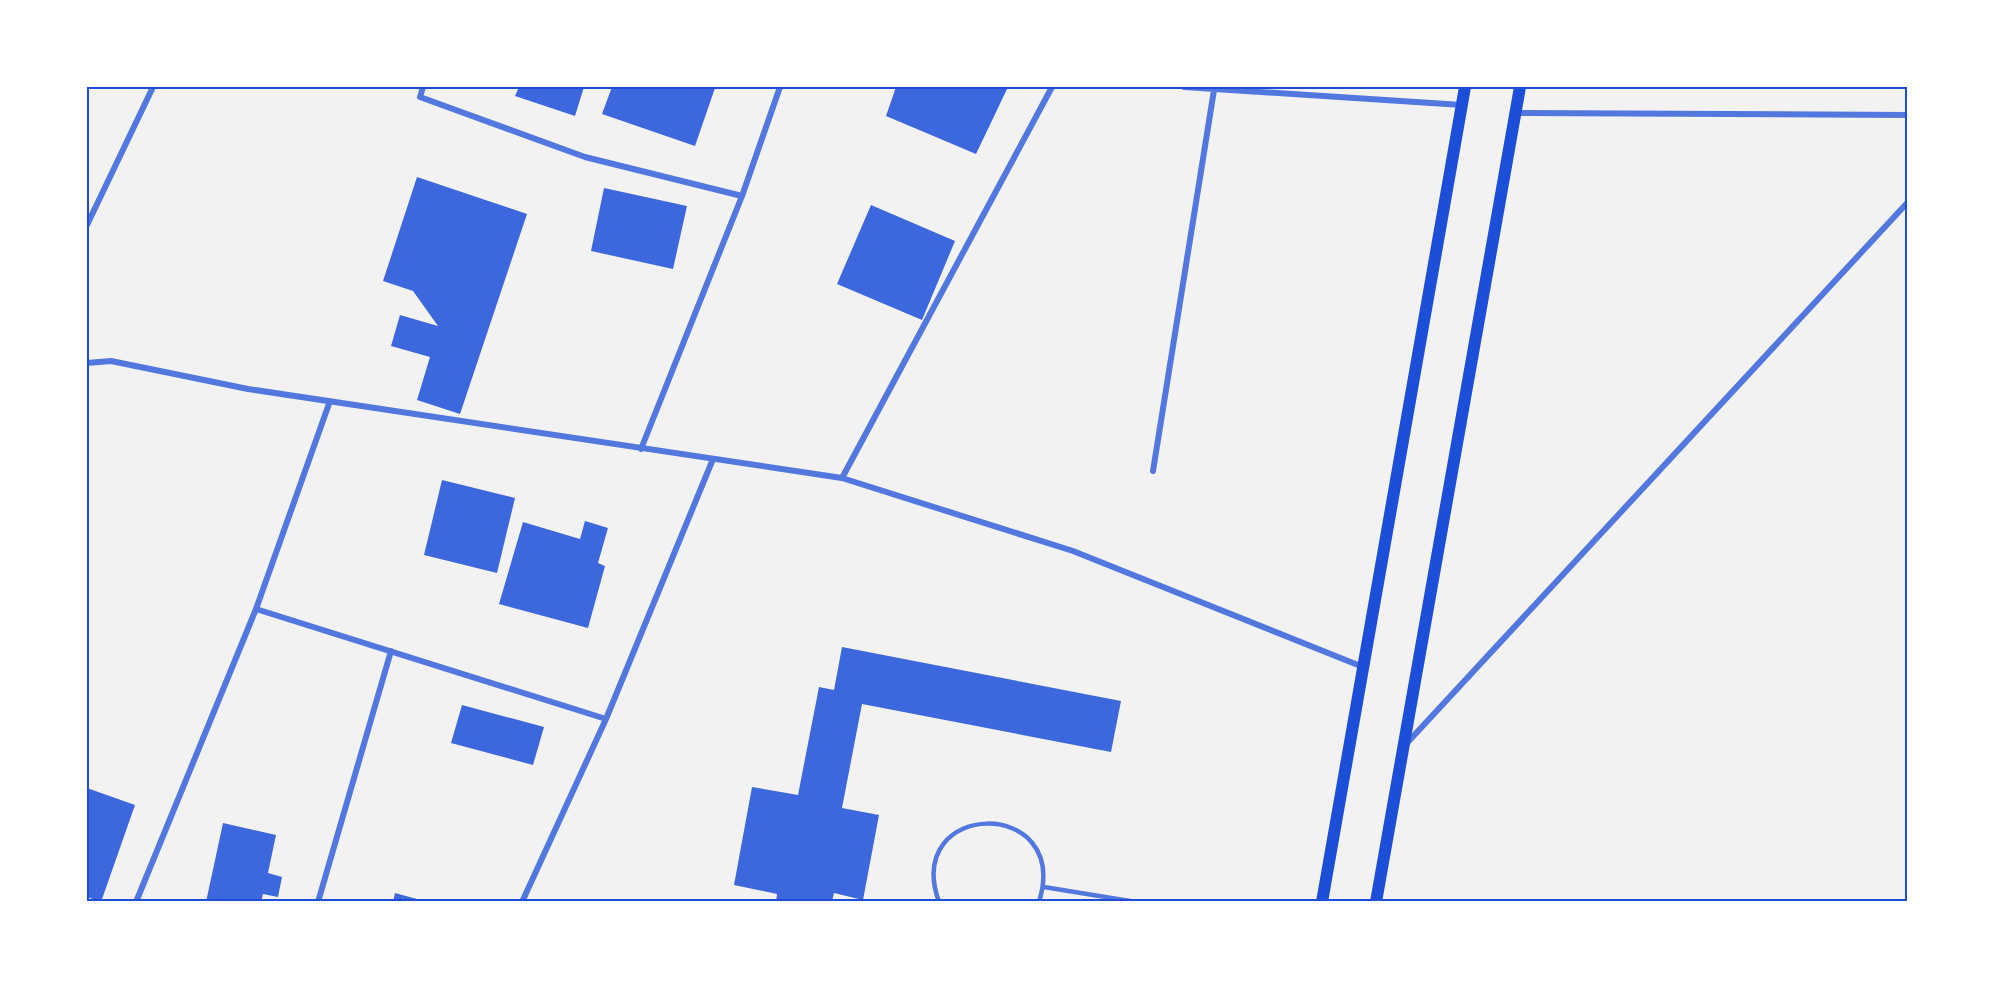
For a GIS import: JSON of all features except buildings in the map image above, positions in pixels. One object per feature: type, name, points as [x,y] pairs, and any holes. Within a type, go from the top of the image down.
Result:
[{"type":"main road","points":[[1322,902],[1465,87]]},
{"type":"main road","points":[[1376,902],[1520,87]]},
{"type":"street","points":[[87,225],[153,87]]},
{"type":"street","points":[[423,87],[420,97],[585,158],[741,196]]},
{"type":"street","points":[[641,449],[741,196],[780,87]]},
{"type":"street","points":[[842,478],[1052,87]]},
{"type":"street","points":[[1184,87],[1462,105]]},
{"type":"street","points":[[1153,471],[1214,90]]},
{"type":"street","points":[[1515,113],[1908,115]]},
{"type":"street","points":[[1405,745],[1908,202]]},
{"type":"street","points":[[87,363],[111,362],[248,389],[842,478],[1073,551],[1364,668]]},
{"type":"street","points":[[136,902],[256,609],[330,401]]},
{"type":"street","points":[[522,902],[606,718],[713,459]]},
{"type":"street","points":[[256,609],[606,718]]},
{"type":"street","points":[[318,902],[390,651]]},
{"type":"lane","points":[[939,902],[933,887],[933,869],[939,853],[949,839],[963,828],[980,823],[997,823],[1014,828],[1028,838],[1038,853],[1043,869],[1044,887],[1039,902]]},
{"type":"lane","points":[[1044,887],[1136,902]]}]
